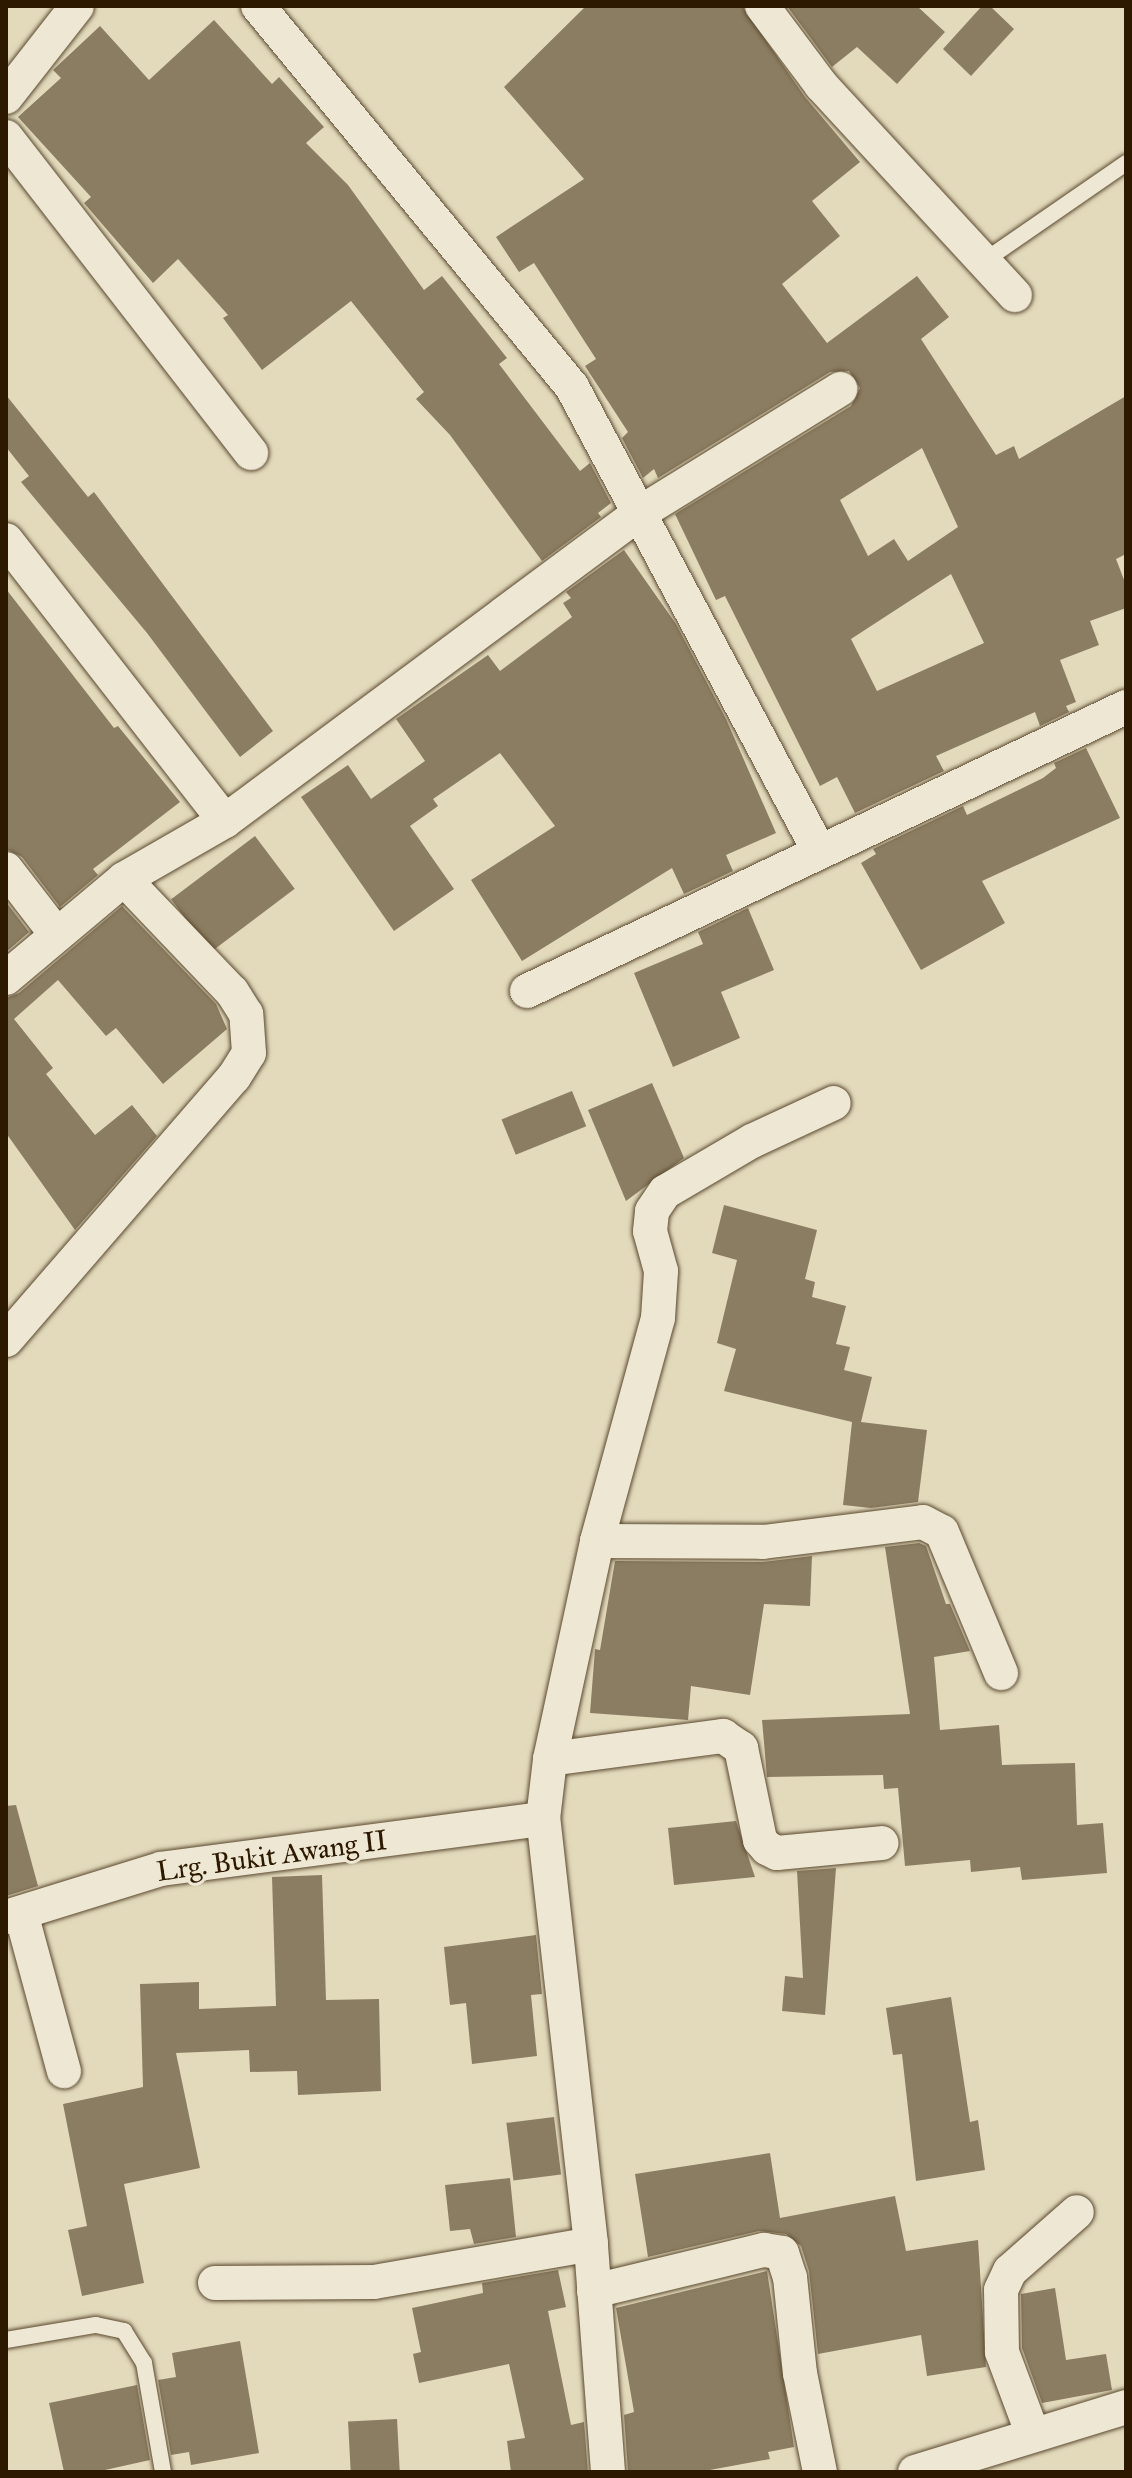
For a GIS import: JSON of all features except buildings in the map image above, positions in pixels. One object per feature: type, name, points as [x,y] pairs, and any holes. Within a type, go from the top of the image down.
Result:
[{"type":"street","points":[[6,97],[77,6]]},
{"type":"street","points":[[258,6],[572,387],[819,851]]},
{"type":"street","points":[[762,6],[821,85],[1015,295]]},
{"type":"street","points":[[6,137],[251,453]]},
{"type":"street","points":[[6,978],[124,879],[225,821],[638,514],[840,389]]},
{"type":"street","points":[[6,540],[225,821]]},
{"type":"street","points":[[527,991],[1126,707]]},
{"type":"street","points":[[6,869],[56,934]]},
{"type":"street","points":[[6,1340],[234,1077],[249,1053],[246,1014],[232,992],[124,879]]},
{"type":"street","points":[[608,2472],[591,2244],[543,1819],[550,1759],[597,1541],[658,1318],[661,1271],[650,1231],[652,1211],[665,1192],[752,1141],[834,1103]]},
{"type":"street","points":[[597,1541],[763,1542],[923,1522],[942,1532],[1001,1673]]},
{"type":"street","points":[[550,1759],[723,1736],[741,1748],[760,1840],[767,1848],[777,1853],[882,1843]]},
{"type":"street","name":"Lrg. Bukit Awang II","points":[[14,1915],[161,1869],[543,1819]]},
{"type":"street","points":[[14,1915],[64,2071]]},
{"type":"street","points":[[1033,2435],[1002,2352],[1001,2290],[1010,2271],[1077,2212]]},
{"type":"street","points":[[215,2283],[374,2282],[591,2244]]},
{"type":"street","points":[[594,2291],[764,2250],[782,2253],[820,2472]]},
{"type":"street","points":[[915,2472],[1126,2407]]},
{"type":"lane","points":[[984,261],[1126,163]]},
{"type":"lane","points":[[6,2340],[96,2325],[124,2331],[144,2363],[163,2472]]}]
